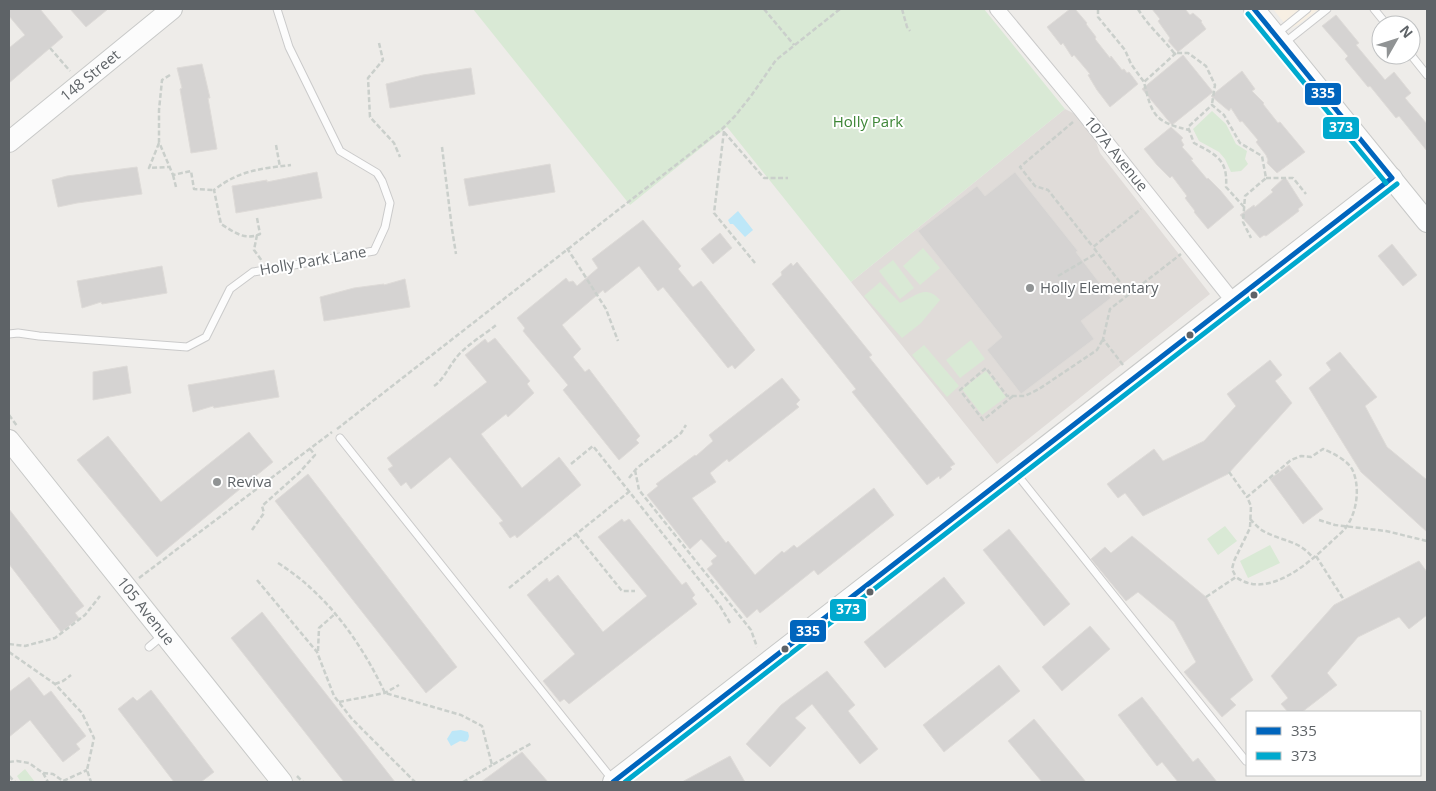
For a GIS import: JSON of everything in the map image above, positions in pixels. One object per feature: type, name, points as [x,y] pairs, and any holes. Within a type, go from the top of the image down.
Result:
[{"type":"main road","name":"148 Street","points":[[9,142],[172,9]]},
{"type":"main road","points":[[1254,9],[1427,222]]},
{"type":"main road","points":[[613,782],[1392,178]]},
{"type":"main road","name":"105 Avenue","points":[[9,440],[282,782]]},
{"type":"street","name":"107A Avenue","points":[[997,9],[1080,108],[1233,300]]},
{"type":"lane","points":[[1279,40],[1307,9]]},
{"type":"lane","points":[[1279,40],[1327,9]]},
{"type":"lane","name":"Holly Park Lane","points":[[9,334],[187,347],[206,337],[230,289],[253,272],[374,251],[385,227],[390,204],[382,181],[377,173],[340,151],[289,47],[276,10]]},
{"type":"lane","points":[[1419,65],[1427,76]]},
{"type":"lane","points":[[340,438],[613,782]]},
{"type":"lane","points":[[1015,472],[1246,761]]},
{"type":"lane","points":[[149,647],[165,634]]},
{"type":"path","points":[[764,9],[794,45]]},
{"type":"path","points":[[138,579],[310,449],[567,248],[723,130],[751,96],[770,66],[840,9]]},
{"type":"path","points":[[902,9],[910,31]]},
{"type":"path","points":[[1098,9],[1098,17],[1125,50],[1131,64],[1144,82],[1152,110],[1160,120],[1189,130]]},
{"type":"path","points":[[1138,9],[1147,24],[1161,36],[1174,53],[1188,54],[1206,66],[1215,85],[1212,105],[1188,127],[1194,144],[1214,154],[1223,162],[1227,176],[1226,187],[1244,207]]},
{"type":"path","points":[[380,43],[383,60],[368,78],[370,117],[394,143],[400,157]]},
{"type":"path","points":[[50,48],[70,71]]},
{"type":"path","points":[[1144,82],[1177,53]]},
{"type":"path","points":[[169,167],[150,168],[159,143],[159,110],[162,80],[170,75]]},
{"type":"path","points":[[1212,105],[1224,115],[1240,142],[1262,156],[1266,178]]},
{"type":"path","points":[[1073,122],[1020,167],[1035,186],[1048,190],[1129,294]]},
{"type":"path","points":[[723,130],[764,178],[788,178]]},
{"type":"path","points":[[723,130],[714,213],[755,263]]},
{"type":"path","points":[[159,143],[173,175],[176,187]]},
{"type":"path","points":[[276,145],[280,166]]},
{"type":"path","points":[[442,147],[456,254]]},
{"type":"path","points":[[173,175],[191,171],[194,189],[214,190],[227,180],[245,172],[291,165]]},
{"type":"path","points":[[1251,238],[1243,222],[1245,196],[1266,178],[1293,178],[1306,194]]},
{"type":"path","points":[[214,190],[221,224],[238,236],[254,237],[257,235]]},
{"type":"path","points":[[1093,247],[1141,209]]},
{"type":"path","points":[[257,218],[260,234],[257,235],[254,250],[263,263],[265,270]]},
{"type":"path","points":[[567,248],[606,309],[618,341]]},
{"type":"path","points":[[1058,276],[1097,253]]},
{"type":"path","points":[[1012,396],[983,420],[960,390],[986,368],[1007,396],[1012,396],[1025,396],[1039,389],[1096,350],[1103,339],[1110,309],[1182,253]]},
{"type":"path","points":[[434,386],[440,382],[457,357],[496,325]]},
{"type":"path","points":[[1103,339],[1123,365]]},
{"type":"path","points":[[629,478],[635,470],[681,433],[686,425]]},
{"type":"path","points":[[572,464],[593,446],[720,606],[730,623]]},
{"type":"path","points":[[252,530],[264,513],[262,506],[299,473],[314,455],[310,449]]},
{"type":"path","points":[[1229,472],[1247,497],[1251,506],[1250,528],[1232,569],[1236,577],[1244,583],[1270,584],[1288,576],[1314,557],[1347,526],[1357,504],[1353,470],[1332,452],[1323,449],[1311,456],[1301,456],[1291,460],[1247,497]]},
{"type":"path","points":[[635,470],[639,490],[751,630],[757,647]]},
{"type":"path","points":[[509,588],[630,491]]},
{"type":"path","points":[[1250,520],[1265,532],[1301,546],[1314,557],[1344,600]]},
{"type":"path","points":[[1319,520],[1335,526],[1386,531],[1427,541]]},
{"type":"path","points":[[576,534],[622,591],[635,591]]},
{"type":"path","points":[[278,563],[293,572],[336,613],[373,668],[385,693],[461,715],[482,726],[492,765]]},
{"type":"path","points":[[1206,597],[1236,577]]},
{"type":"path","points":[[258,580],[318,652],[338,702],[352,719],[415,782]]},
{"type":"path","points":[[9,644],[25,646],[55,638],[85,614],[100,596]]},
{"type":"path","points":[[318,652],[319,628],[336,613]]},
{"type":"path","points":[[9,652],[55,684],[82,713],[94,738],[87,770],[91,782]]},
{"type":"path","points":[[55,684],[71,675]]},
{"type":"path","points":[[338,702],[385,693],[399,684]]},
{"type":"path","points":[[463,782],[532,743]]},
{"type":"path","points":[[9,762],[28,763],[43,773],[48,782]]},
{"type":"path","points":[[43,773],[53,774],[63,782],[87,770]]},
{"type":"path","points":[[9,776],[15,782]]},
{"type":"shaded area","points":[[1273,9],[1319,9],[1298,25],[1289,29]]},
{"type":"shaded area","name":"Holly Elementary","points":[[1065,109],[1075,114],[1095,139],[1100,153],[1210,294],[997,464],[851,282]]},
{"type":"green space","name":"Holly Park","points":[[473,9],[984,9],[1065,109],[851,282],[727,127],[630,205]]},
{"type":"green space","points":[[1212,111],[1226,124],[1236,144],[1247,151],[1245,159],[1248,164],[1241,171],[1231,172],[1225,159],[1219,152],[1199,141],[1193,129]]},
{"type":"green space","points":[[923,248],[940,268],[920,285],[903,266]]},
{"type":"green space","points":[[893,260],[914,288],[900,299],[879,271]]},
{"type":"green space","points":[[880,282],[900,303],[925,292],[935,295],[940,300],[921,323],[902,338],[864,296]]},
{"type":"green space","points":[[971,340],[985,359],[960,378],[946,360]]},
{"type":"green space","points":[[924,345],[959,386],[947,397],[912,355]]},
{"type":"green space","points":[[986,371],[1006,397],[982,415],[962,389]]},
{"type":"green space","points":[[1225,526],[1237,541],[1218,555],[1207,539]]},
{"type":"green space","points":[[1270,545],[1280,563],[1248,578],[1240,561]]},
{"type":"green space","points":[[25,769],[35,782],[21,782],[17,776]]},
{"type":"water","points":[[738,211],[753,230],[745,237],[728,220]]},
{"type":"water","points":[[461,730],[468,732],[468,740],[465,742],[460,741],[451,746],[447,739],[452,731]]},
{"type":"building","points":[[9,9],[40,9],[63,37],[9,83],[9,48],[25,35],[9,16]]},
{"type":"building","points":[[70,9],[108,9],[86,27]]},
{"type":"building","points":[[1070,9],[1075,9],[1087,23],[1096,37],[1095,39],[1110,58],[1111,56],[1122,70],[1124,69],[1127,73],[1129,72],[1138,84],[1110,107],[1097,90],[1088,75],[1090,74],[1074,55],[1072,57],[1063,43],[1061,45],[1047,27]]},
{"type":"building","points":[[1152,9],[1185,9],[1190,15],[1193,13],[1202,21],[1206,29],[1178,52],[1168,41],[1170,38],[1158,21],[1160,19]]},
{"type":"building","points":[[1336,15],[1359,43],[1356,45],[1371,65],[1385,80],[1394,72],[1411,93],[1405,98],[1427,124],[1427,151],[1399,116],[1396,118],[1370,86],[1368,87],[1345,59],[1348,56],[1322,26]]},
{"type":"building","points":[[1183,55],[1213,92],[1172,125],[1142,89]]},
{"type":"building","points":[[202,64],[210,98],[208,98],[217,149],[191,153],[180,89],[182,88],[177,68]]},
{"type":"building","points":[[471,68],[475,94],[390,108],[386,84],[423,75]]},
{"type":"building","points":[[1242,71],[1255,89],[1252,91],[1305,152],[1277,173],[1267,163],[1266,155],[1256,142],[1258,140],[1242,121],[1240,122],[1231,108],[1229,111],[1211,96]]},
{"type":"building","points":[[1171,127],[1183,138],[1181,140],[1184,145],[1182,147],[1193,159],[1191,160],[1234,207],[1208,229],[1194,212],[1185,198],[1187,196],[1172,176],[1170,178],[1144,149]]},
{"type":"building","points":[[550,164],[555,192],[469,206],[464,179]]},
{"type":"building","points":[[137,167],[142,194],[58,207],[52,180],[67,176]]},
{"type":"building","points":[[317,172],[322,198],[236,213],[232,186],[267,180],[267,182]]},
{"type":"building","points":[[1015,172],[1078,251],[1076,252],[1111,298],[1081,321],[1094,339],[1021,394],[987,350],[1002,337],[918,231],[977,186],[985,196]]},
{"type":"building","points":[[1285,177],[1303,205],[1298,209],[1299,211],[1286,221],[1266,236],[1264,235],[1260,238],[1240,215],[1254,205],[1255,207],[1273,192],[1271,190]]},
{"type":"building","points":[[643,220],[681,266],[678,269],[693,287],[701,281],[755,350],[735,369],[732,365],[728,368],[663,287],[658,291],[639,266],[605,293],[603,290],[562,325],[581,349],[573,357],[585,372],[589,369],[640,436],[636,440],[639,443],[619,460],[563,390],[568,385],[523,331],[525,328],[517,318],[566,278],[569,282],[573,281],[577,286],[598,268],[592,259]]},
{"type":"building","points":[[720,233],[732,248],[713,264],[701,249]]},
{"type":"building","points":[[1392,244],[1417,275],[1403,286],[1378,256]]},
{"type":"building","points":[[797,262],[872,355],[869,357],[955,464],[940,479],[939,476],[927,485],[852,392],[856,389],[772,284],[791,263],[793,266]]},
{"type":"building","points":[[162,266],[167,293],[102,304],[101,302],[82,308],[77,281]]},
{"type":"building","points":[[405,279],[410,307],[324,321],[320,297],[354,288],[384,285]]},
{"type":"building","points":[[495,338],[530,381],[527,384],[534,393],[508,417],[506,414],[481,434],[522,488],[559,457],[581,485],[517,538],[515,535],[510,538],[499,523],[503,521],[450,457],[411,489],[406,482],[401,486],[388,469],[393,466],[387,458],[487,382],[465,355],[485,339],[488,343]]},
{"type":"building","points":[[1340,352],[1377,397],[1365,406],[1387,447],[1427,480],[1427,532],[1361,472],[1309,388],[1331,370],[1326,363]]},
{"type":"building","points":[[1270,360],[1282,375],[1275,381],[1292,403],[1228,474],[1143,516],[1125,493],[1118,498],[1107,484],[1154,449],[1163,461],[1204,441],[1236,406],[1227,394]]},
{"type":"building","points":[[127,366],[131,393],[93,400],[93,372]]},
{"type":"building","points":[[274,370],[279,397],[214,408],[213,406],[193,412],[188,385]]},
{"type":"building","points":[[782,378],[800,400],[796,404],[799,407],[729,462],[727,459],[710,473],[716,482],[692,498],[726,543],[728,541],[755,575],[782,551],[784,553],[794,545],[797,548],[874,488],[894,515],[818,575],[814,570],[760,613],[757,609],[747,618],[707,569],[713,564],[711,561],[717,556],[701,539],[690,549],[647,495],[658,486],[656,484],[696,456],[713,441],[709,435]]},
{"type":"building","name":"Reviva","points":[[249,432],[273,462],[157,557],[77,460],[108,436],[161,502]]},
{"type":"building","points":[[1289,465],[1323,509],[1303,524],[1270,479]]},
{"type":"building","points":[[308,474],[457,667],[426,693],[275,501]]},
{"type":"building","points":[[9,509],[84,606],[75,613],[79,618],[61,632],[9,564]]},
{"type":"building","points":[[622,519],[624,522],[629,519],[682,585],[686,582],[695,595],[692,598],[697,604],[569,704],[564,699],[560,702],[543,681],[575,654],[527,595],[547,578],[549,582],[558,575],[603,632],[647,596],[598,537]]},
{"type":"building","points":[[1009,529],[1070,604],[1044,626],[983,550]]},
{"type":"building","points":[[1132,536],[1206,597],[1253,680],[1230,699],[1236,705],[1222,717],[1184,672],[1196,662],[1174,622],[1138,592],[1126,601],[1091,559],[1105,547],[1111,553]]},
{"type":"building","points":[[1419,561],[1427,572],[1427,615],[1409,629],[1399,617],[1358,637],[1327,673],[1337,685],[1303,711],[1287,711],[1281,704],[1288,698],[1271,676],[1334,605]]},
{"type":"building","points":[[944,577],[965,603],[885,668],[864,642]]},
{"type":"building","points":[[262,612],[395,782],[344,782],[231,638]]},
{"type":"building","points":[[1090,626],[1110,649],[1062,691],[1042,667]]},
{"type":"building","points":[[999,665],[1020,691],[944,752],[923,725]]},
{"type":"building","points":[[827,671],[855,705],[848,711],[878,749],[860,764],[812,704],[795,718],[806,728],[770,767],[746,744],[781,705]]},
{"type":"building","points":[[29,677],[44,696],[51,691],[86,736],[76,744],[80,749],[63,762],[30,720],[9,737],[9,692]]},
{"type":"building","points":[[151,690],[214,772],[201,782],[174,782],[118,709],[133,697],[137,701]]},
{"type":"building","points":[[1142,697],[1193,762],[1198,758],[1217,782],[1178,782],[1162,762],[1157,766],[1118,715]]},
{"type":"building","points":[[1034,719],[1086,782],[1042,782],[1008,741]]},
{"type":"building","points":[[522,752],[548,782],[481,782]]},
{"type":"building","points":[[730,756],[745,782],[682,782]]},
{"type":"transit line","name":"335","points":[[1254,9],[1392,178]]},
{"type":"transit line","name":"373","points":[[1248,14],[1386,183]]},
{"type":"transit line","name":"335","points":[[613,782],[1392,178]]},
{"type":"transit line","name":"373","points":[[625,782],[1397,184]]},
{"type":"place","name":"Holly Elementary","points":[[1030,288]]},
{"type":"place","name":"Reviva","points":[[217,482]]}]
